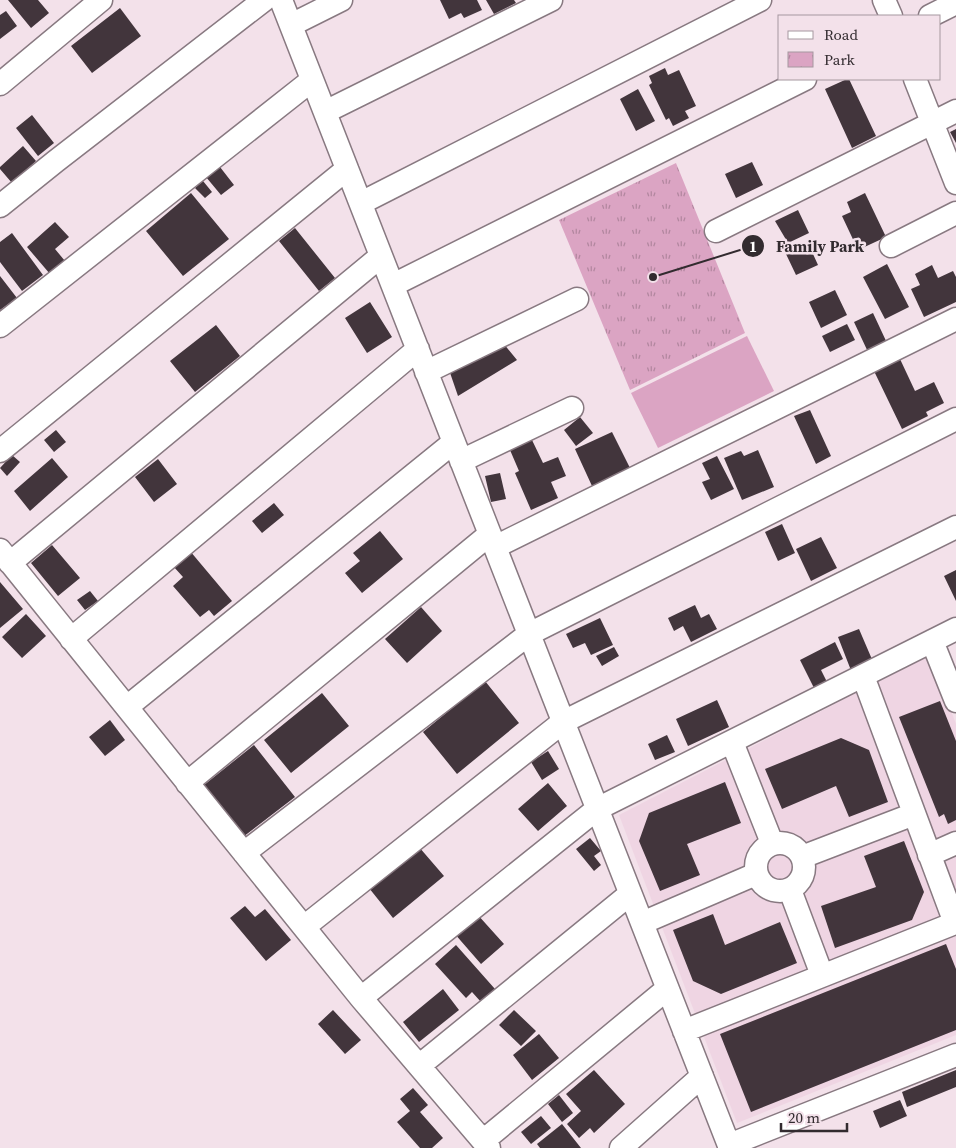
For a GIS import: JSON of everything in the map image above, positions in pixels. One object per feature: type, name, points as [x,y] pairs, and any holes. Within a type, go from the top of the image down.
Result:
[{"type":"street","points":[[0,84],[101,0]]},
{"type":"street","points":[[0,206],[264,0]]},
{"type":"street","points":[[281,0],[729,1147],[956,1055]]},
{"type":"street","points":[[291,25],[341,0]]},
{"type":"street","points":[[325,112],[551,0]]},
{"type":"street","points":[[361,203],[760,0]]},
{"type":"street","points":[[884,0],[891,15]]},
{"type":"street","points":[[932,15],[956,3]]},
{"type":"street","points":[[0,326],[312,80]]},
{"type":"street","points":[[393,285],[803,80]]},
{"type":"street","points":[[915,80],[956,183]]},
{"type":"street","points":[[716,231],[956,111]]},
{"type":"street","points":[[0,451],[347,169]]},
{"type":"street","points":[[891,246],[956,213]]},
{"type":"street","points":[[381,256],[5,557],[361,998],[486,1144],[667,989]]},
{"type":"street","points":[[426,372],[576,299]]},
{"type":"street","points":[[187,782],[492,541],[956,319]]},
{"type":"street","points":[[72,639],[418,349]]},
{"type":"street","points":[[127,708],[458,451],[572,408]]},
{"type":"street","points":[[244,853],[529,634],[956,419]]},
{"type":"street","points":[[304,927],[563,722],[956,527]]},
{"type":"street","points":[[361,998],[597,809],[956,629]]},
{"type":"street","points":[[932,641],[956,701]]},
{"type":"street","points":[[684,1031],[955,924],[863,676]]},
{"type":"street","points":[[732,742],[772,844]]},
{"type":"street","points":[[802,857],[914,814]]},
{"type":"street","points":[[784,843],[795,848],[802,857],[804,866],[802,876],[798,884],[790,890],[776,892],[764,886],[756,874],[755,865],[758,855],[764,848],[772,844],[784,843]]},
{"type":"street","points":[[929,854],[956,843]]},
{"type":"street","points":[[642,923],[756,874]]},
{"type":"street","points":[[790,890],[822,975]]},
{"type":"street","points":[[419,1066],[630,894]]},
{"type":"street","points":[[621,1148],[702,1076]]},
{"type":"shaded area","points":[[930,655],[956,724],[956,1035],[737,1123],[619,815]]},
{"type":"green space","points":[[676,163],[745,333],[630,390],[559,220]]},
{"type":"green space","points":[[747,336],[774,391],[658,448],[631,393]]},
{"type":"building","points":[[8,0],[38,0],[49,13],[31,28]]},
{"type":"building","points":[[440,0],[477,0],[482,10],[464,18],[461,13],[449,19]]},
{"type":"building","points":[[486,0],[514,0],[516,3],[494,14]]},
{"type":"building","points":[[120,8],[141,36],[92,73],[71,46]]},
{"type":"building","points":[[6,11],[17,26],[0,39],[0,15]]},
{"type":"building","points":[[665,68],[668,75],[679,70],[696,106],[685,111],[689,118],[673,126],[669,118],[666,120],[649,85],[652,83],[649,76]]},
{"type":"building","points":[[845,80],[849,80],[876,136],[852,148],[825,89]]},
{"type":"building","points":[[638,89],[655,121],[636,131],[620,99]]},
{"type":"building","points":[[32,115],[54,143],[38,156],[16,128]]},
{"type":"building","points":[[956,129],[956,143],[950,132]]},
{"type":"building","points":[[23,146],[36,161],[12,183],[0,167]]},
{"type":"building","points":[[752,162],[763,185],[736,198],[725,174]]},
{"type":"building","points":[[220,167],[234,185],[221,195],[206,177]]},
{"type":"building","points":[[203,181],[212,192],[205,198],[195,188]]},
{"type":"building","points":[[191,193],[229,239],[183,276],[146,231]]},
{"type":"building","points":[[865,193],[886,237],[858,250],[842,216],[851,212],[847,202]]},
{"type":"building","points":[[798,210],[809,233],[788,243],[775,221]]},
{"type":"building","points":[[55,222],[69,237],[55,249],[65,261],[50,274],[27,247]]},
{"type":"building","points":[[295,228],[335,278],[319,291],[279,241]]},
{"type":"building","points":[[12,233],[43,275],[22,291],[0,262],[0,242]]},
{"type":"building","points":[[808,243],[818,265],[796,275],[786,254]]},
{"type":"building","points":[[887,264],[909,307],[885,319],[863,277]]},
{"type":"building","points":[[932,265],[938,278],[953,271],[956,277],[956,302],[924,317],[911,289],[920,285],[915,274]]},
{"type":"building","points":[[0,276],[17,298],[0,310]]},
{"type":"building","points":[[835,290],[847,315],[821,328],[809,302]]},
{"type":"building","points":[[370,302],[392,337],[367,353],[345,318]]},
{"type":"building","points":[[873,313],[887,343],[868,352],[854,322]]},
{"type":"building","points":[[847,324],[855,340],[830,352],[822,336]]},
{"type":"building","points":[[216,325],[240,356],[195,392],[170,361]]},
{"type":"building","points":[[499,338],[517,360],[458,396],[447,364]]},
{"type":"building","points":[[900,359],[915,391],[934,382],[944,403],[926,412],[928,416],[902,429],[874,371]]},
{"type":"building","points":[[810,410],[831,456],[816,464],[794,416]]},
{"type":"building","points":[[580,417],[593,433],[576,446],[564,430]]},
{"type":"building","points":[[56,430],[66,442],[54,452],[44,440]]},
{"type":"building","points":[[612,432],[630,468],[592,486],[575,449]]},
{"type":"building","points":[[532,440],[543,463],[558,457],[566,476],[551,482],[558,498],[531,510],[515,473],[519,471],[510,450]]},
{"type":"building","points":[[758,450],[774,487],[742,500],[724,458],[741,451],[744,456]]},
{"type":"building","points":[[12,455],[20,462],[7,476],[0,468]]},
{"type":"building","points":[[717,456],[734,489],[711,500],[702,482],[710,479],[702,463]]},
{"type":"building","points":[[52,458],[68,477],[30,511],[14,491]]},
{"type":"building","points":[[158,459],[177,484],[154,502],[135,477]]},
{"type":"building","points":[[500,473],[506,499],[491,502],[485,476]]},
{"type":"building","points":[[274,503],[284,515],[262,533],[252,521]]},
{"type":"building","points":[[782,524],[795,553],[778,561],[765,532]]},
{"type":"building","points":[[380,531],[403,559],[362,593],[345,573],[360,561],[353,553]]},
{"type":"building","points":[[821,537],[837,568],[811,581],[796,549]]},
{"type":"building","points":[[52,545],[80,578],[58,596],[31,563]]},
{"type":"building","points":[[190,551],[232,601],[214,616],[209,610],[200,617],[173,586],[183,577],[173,566]]},
{"type":"building","points":[[956,570],[956,601],[944,576]]},
{"type":"building","points":[[0,582],[23,609],[0,628]]},
{"type":"building","points":[[90,591],[98,601],[85,610],[77,600]]},
{"type":"building","points":[[695,605],[701,618],[709,614],[717,629],[691,642],[683,626],[674,631],[668,618]]},
{"type":"building","points":[[421,607],[442,631],[407,663],[385,639]]},
{"type":"building","points":[[26,614],[46,636],[22,658],[2,637]]},
{"type":"building","points":[[600,618],[613,645],[591,655],[585,643],[573,648],[566,634]]},
{"type":"building","points":[[859,629],[874,664],[852,673],[838,637]]},
{"type":"building","points":[[835,642],[843,659],[821,670],[830,688],[817,694],[800,660]]},
{"type":"building","points":[[614,647],[619,656],[602,666],[596,656]]},
{"type":"building","points":[[485,681],[519,723],[457,774],[423,732]]},
{"type":"building","points":[[322,693],[349,726],[291,773],[264,740]]},
{"type":"building","points":[[717,700],[729,727],[688,746],[676,719]]},
{"type":"building","points":[[940,701],[956,741],[956,820],[948,824],[944,814],[939,817],[899,717]]},
{"type":"building","points":[[110,720],[125,740],[105,756],[89,737]]},
{"type":"building","points":[[667,735],[675,752],[655,760],[648,744]]},
{"type":"building","points":[[841,738],[869,750],[888,802],[849,817],[836,786],[782,809],[765,769]]},
{"type":"building","points":[[254,745],[295,797],[243,837],[204,785]]},
{"type":"building","points":[[548,751],[559,769],[542,780],[531,762]]},
{"type":"building","points":[[725,782],[741,823],[687,844],[700,875],[660,891],[639,841],[649,813]]},
{"type":"building","points":[[548,783],[567,806],[538,831],[518,809]]},
{"type":"building","points":[[590,838],[601,851],[594,856],[601,865],[594,871],[576,849]]},
{"type":"building","points":[[904,841],[924,892],[912,920],[835,948],[821,906],[876,887],[864,856]]},
{"type":"building","points":[[419,847],[444,876],[393,918],[369,888]]},
{"type":"building","points":[[245,906],[255,917],[265,909],[291,940],[266,961],[230,918]]},
{"type":"building","points":[[477,914],[504,944],[481,964],[454,933]]},
{"type":"building","points":[[713,914],[725,945],[780,922],[797,963],[721,994],[693,981],[673,930]]},
{"type":"building","points":[[946,944],[956,969],[956,1030],[751,1112],[720,1034]]},
{"type":"building","points":[[456,945],[495,989],[481,1002],[472,992],[466,998],[435,964]]},
{"type":"building","points":[[443,989],[459,1010],[419,1042],[403,1022]]},
{"type":"building","points":[[333,1010],[361,1040],[345,1054],[318,1024]]},
{"type":"building","points":[[514,1010],[536,1031],[521,1046],[499,1025]]},
{"type":"building","points":[[539,1034],[559,1058],[532,1080],[513,1055]]},
{"type":"building","points":[[594,1070],[625,1104],[594,1133],[590,1128],[579,1138],[567,1124],[581,1111],[566,1094]]},
{"type":"building","points":[[956,1070],[956,1087],[907,1107],[902,1092]]},
{"type":"building","points":[[413,1088],[428,1105],[420,1112],[443,1138],[432,1148],[420,1148],[397,1122],[410,1111],[400,1099]]},
{"type":"building","points":[[559,1095],[573,1113],[562,1122],[548,1104]]},
{"type":"building","points":[[900,1100],[907,1116],[880,1128],[873,1111]]},
{"type":"building","points":[[541,1116],[551,1128],[531,1144],[521,1132]]},
{"type":"building","points":[[562,1124],[581,1148],[540,1148],[537,1144]]},
{"type":"place","name":"Family Park","points":[[653,277]]}]
